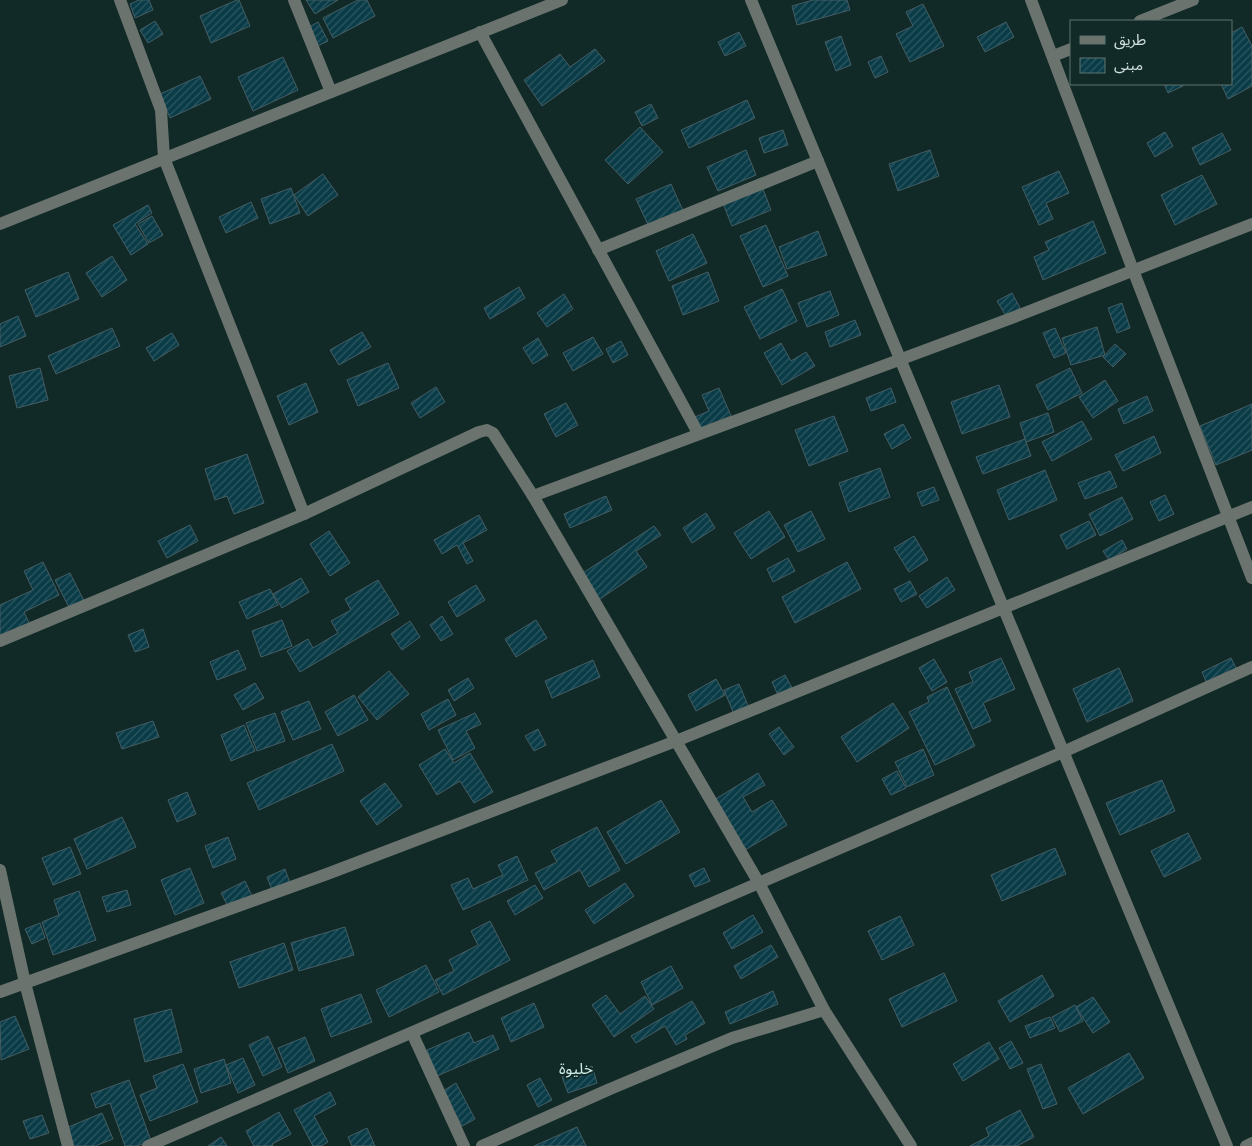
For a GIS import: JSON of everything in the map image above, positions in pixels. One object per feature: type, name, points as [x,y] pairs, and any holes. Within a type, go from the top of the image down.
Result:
[{"type":"street","points":[[120,0],[161,110],[164,158],[304,514]]},
{"type":"street","points":[[294,0],[331,92]]},
{"type":"street","points":[[0,224],[562,0]]},
{"type":"street","points":[[751,0],[1227,1146]]},
{"type":"street","points":[[1031,0],[1132,270],[1252,578]]},
{"type":"street","points":[[1142,20],[1192,0]]},
{"type":"street","points":[[480,32],[698,433]]},
{"type":"street","points":[[1053,56],[1070,49]]},
{"type":"street","points":[[598,250],[818,161]]},
{"type":"street","points":[[533,496],[698,433],[899,360],[1252,224]]},
{"type":"street","points":[[0,642],[304,514],[480,432],[487,430],[493,433],[533,496],[759,883],[824,1010],[911,1146]]},
{"type":"street","points":[[0,992],[327,874],[676,741],[1252,507]]},
{"type":"street","points":[[148,1146],[1063,752],[1252,667]]},
{"type":"street","points":[[0,870],[25,983],[68,1146]]},
{"type":"street","points":[[482,1146],[610,1089],[732,1038],[824,1010]]},
{"type":"street","points":[[412,1033],[464,1146]]},
{"type":"street","points":[[1246,1146],[1252,1143]]},
{"type":"building","points":[[139,0],[149,0],[153,10],[135,18],[130,4]]},
{"type":"building","points":[[239,0],[250,26],[211,43],[200,16]]},
{"type":"building","points":[[306,0],[338,0],[315,14]]},
{"type":"building","points":[[358,0],[367,0],[375,16],[333,38],[323,18]]},
{"type":"building","points":[[813,0],[847,0],[850,10],[797,25],[792,6]]},
{"type":"building","points":[[923,4],[944,46],[910,62],[896,34],[913,26],[906,12]]},
{"type":"building","points":[[155,21],[163,34],[148,43],[140,30]]},
{"type":"building","points":[[318,22],[328,41],[313,48],[304,30]]},
{"type":"building","points":[[1006,22],[1014,37],[985,52],[977,37]]},
{"type":"building","points":[[1242,27],[1252,46],[1252,86],[1228,99],[1221,85],[1232,85],[1232,32]]},
{"type":"building","points":[[739,32],[746,46],[725,56],[718,42]]},
{"type":"building","points":[[841,36],[851,65],[836,71],[825,42]]},
{"type":"building","points":[[595,49],[605,61],[542,106],[524,80],[560,54],[570,67]]},
{"type":"building","points":[[881,56],[888,72],[875,78],[868,62]]},
{"type":"building","points":[[283,57],[298,90],[253,111],[238,77]]},
{"type":"building","points":[[200,76],[211,99],[170,118],[160,94]]},
{"type":"building","points":[[1164,85],[1182,85],[1183,86],[1168,93]]},
{"type":"building","points":[[747,100],[755,118],[689,148],[681,130]]},
{"type":"building","points":[[651,104],[658,118],[642,126],[635,112]]},
{"type":"building","points":[[640,127],[663,152],[628,184],[605,160]]},
{"type":"building","points":[[783,130],[788,145],[764,153],[759,138]]},
{"type":"building","points":[[1165,132],[1173,146],[1155,157],[1147,143]]},
{"type":"building","points":[[1222,133],[1231,150],[1200,165],[1192,148]]},
{"type":"building","points":[[746,150],[756,175],[718,191],[707,167]]},
{"type":"building","points":[[930,150],[939,176],[898,191],[889,164]]},
{"type":"building","points":[[1059,171],[1069,193],[1046,203],[1053,219],[1039,225],[1022,187]]},
{"type":"building","points":[[323,174],[338,195],[308,216],[294,195]]},
{"type":"building","points":[[1202,175],[1217,204],[1175,225],[1161,195]]},
{"type":"building","points":[[671,184],[684,213],[650,229],[636,199]]},
{"type":"building","points":[[761,184],[771,210],[732,226],[722,201]]},
{"type":"building","points":[[291,188],[300,213],[270,224],[261,199]]},
{"type":"building","points":[[251,202],[258,218],[226,233],[219,217]]},
{"type":"building","points":[[148,205],[152,213],[135,224],[148,244],[131,255],[113,225]]},
{"type":"building","points":[[152,216],[163,235],[149,243],[138,224]]},
{"type":"building","points":[[1093,221],[1106,253],[1043,280],[1034,257],[1049,250],[1045,242]]},
{"type":"building","points":[[766,225],[788,276],[763,287],[740,236]]},
{"type":"building","points":[[818,231],[827,255],[787,269],[779,247]]},
{"type":"building","points":[[693,234],[707,263],[669,281],[656,251]]},
{"type":"building","points":[[112,256],[127,280],[102,297],[86,273]]},
{"type":"building","points":[[68,272],[79,299],[36,317],[25,290]]},
{"type":"building","points":[[708,272],[719,301],[683,315],[672,286]]},
{"type":"building","points":[[519,287],[525,298],[490,319],[484,308]]},
{"type":"building","points":[[782,289],[797,321],[760,339],[744,307]]},
{"type":"building","points":[[830,291],[839,315],[807,327],[798,303]]},
{"type":"building","points":[[1012,293],[1020,308],[1006,316],[997,301]]},
{"type":"building","points":[[564,294],[573,309],[547,327],[537,313]]},
{"type":"building","points":[[1122,303],[1130,328],[1117,333],[1108,308]]},
{"type":"building","points":[[18,316],[26,336],[0,347],[0,324]]},
{"type":"building","points":[[855,320],[861,335],[830,347],[825,332]]},
{"type":"building","points":[[1097,327],[1105,355],[1071,365],[1062,338]]},
{"type":"building","points":[[112,328],[120,346],[56,374],[48,356]]},
{"type":"building","points":[[1055,328],[1066,353],[1054,358],[1043,333]]},
{"type":"building","points":[[362,332],[371,347],[339,365],[330,350]]},
{"type":"building","points":[[172,333],[179,345],[154,361],[146,348]]},
{"type":"building","points":[[593,337],[603,354],[573,371],[563,353]]},
{"type":"building","points":[[538,338],[548,355],[533,364],[523,348]]},
{"type":"building","points":[[621,341],[628,355],[613,363],[606,349]]},
{"type":"building","points":[[781,343],[791,361],[806,352],[815,366],[782,385],[764,353]]},
{"type":"building","points":[[1115,344],[1126,354],[1113,367],[1103,357]]},
{"type":"building","points":[[388,363],[399,388],[358,406],[347,380]]},
{"type":"building","points":[[40,368],[48,400],[17,408],[9,376]]},
{"type":"building","points":[[1070,368],[1082,393],[1048,410],[1036,385]]},
{"type":"building","points":[[1105,380],[1118,401],[1093,418],[1079,397]]},
{"type":"building","points":[[306,383],[318,412],[289,425],[277,396]]},
{"type":"building","points":[[999,385],[1010,417],[962,434],[951,402]]},
{"type":"building","points":[[436,387],[445,402],[420,418],[411,403]]},
{"type":"building","points":[[719,388],[731,416],[700,428],[695,417],[709,411],[702,395]]},
{"type":"building","points":[[891,388],[896,402],[871,411],[866,398]]},
{"type":"building","points":[[1147,396],[1153,411],[1124,424],[1118,409]]},
{"type":"building","points":[[566,403],[578,425],[556,437],[544,414]]},
{"type":"building","points":[[1252,404],[1252,450],[1216,465],[1200,426]]},
{"type":"building","points":[[1048,413],[1054,432],[1026,442],[1020,423]]},
{"type":"building","points":[[834,416],[848,451],[809,466],[795,430]]},
{"type":"building","points":[[1082,421],[1092,439],[1052,461],[1042,442]]},
{"type":"building","points":[[903,424],[911,438],[892,449],[884,434]]},
{"type":"building","points":[[1154,436],[1161,453],[1123,471],[1115,455]]},
{"type":"building","points":[[1025,439],[1031,456],[983,474],[976,457]]},
{"type":"building","points":[[247,454],[264,503],[234,514],[227,496],[215,500],[205,469]]},
{"type":"building","points":[[880,468],[890,497],[849,512],[839,483]]},
{"type":"building","points":[[1045,470],[1057,500],[1009,520],[997,490]]},
{"type":"building","points":[[1110,471],[1117,487],[1085,499],[1078,483]]},
{"type":"building","points":[[934,487],[939,500],[922,506],[917,493]]},
{"type":"building","points":[[1165,495],[1174,514],[1159,521],[1150,502]]},
{"type":"building","points":[[606,496],[612,510],[570,528],[564,514]]},
{"type":"building","points":[[1122,497],[1133,519],[1100,536],[1089,514]]},
{"type":"building","points":[[769,511],[785,537],[751,559],[734,533]]},
{"type":"building","points":[[811,511],[825,539],[798,552],[784,525]]},
{"type":"building","points":[[706,513],[715,528],[692,543],[683,528]]},
{"type":"building","points":[[479,515],[487,530],[463,543],[473,561],[467,564],[457,545],[442,554],[434,540]]},
{"type":"building","points":[[1089,521],[1096,535],[1067,549],[1060,535]]},
{"type":"building","points":[[190,525],[198,541],[167,558],[158,541]]},
{"type":"building","points":[[654,526],[661,535],[636,551],[647,567],[597,601],[580,575]]},
{"type":"building","points":[[329,531],[350,563],[330,576],[310,544]]},
{"type":"building","points":[[914,536],[928,560],[909,572],[894,548]]},
{"type":"building","points":[[1122,540],[1127,549],[1109,560],[1103,551]]},
{"type":"building","points":[[788,558],[795,571],[773,582],[767,569]]},
{"type":"building","points":[[43,562],[59,595],[24,612],[30,625],[0,639],[0,605],[33,590],[24,571]]},
{"type":"building","points":[[847,562],[861,589],[795,623],[782,597]]},
{"type":"building","points":[[70,573],[84,601],[70,609],[55,580]]},
{"type":"building","points":[[947,577],[955,590],[927,608],[919,596]]},
{"type":"building","points":[[301,578],[309,592],[282,608],[273,594]]},
{"type":"building","points":[[378,580],[399,614],[300,672],[287,651],[308,639],[313,648],[338,633],[331,621],[351,610],[345,599]]},
{"type":"building","points":[[910,581],[917,594],[901,602],[894,589]]},
{"type":"building","points":[[476,585],[485,600],[457,617],[448,602]]},
{"type":"building","points":[[270,589],[278,605],[247,619],[239,602]]},
{"type":"building","points":[[442,616],[453,634],[441,641],[430,625]]},
{"type":"building","points":[[282,620],[292,646],[261,657],[252,631]]},
{"type":"building","points":[[536,620],[547,638],[516,657],[505,639]]},
{"type":"building","points":[[410,621],[420,637],[402,650],[391,634]]},
{"type":"building","points":[[143,629],[149,647],[135,652],[128,635]]},
{"type":"building","points":[[238,650],[246,669],[217,680],[210,662]]},
{"type":"building","points":[[1001,658],[1015,689],[983,703],[991,721],[973,729],[955,689],[973,682],[969,672]]},
{"type":"building","points":[[1231,658],[1238,672],[1208,686],[1202,672]]},
{"type":"building","points":[[934,659],[947,682],[932,691],[919,668]]},
{"type":"building","points":[[593,660],[600,677],[552,698],[545,681]]},
{"type":"building","points":[[1119,668],[1133,701],[1087,722],[1073,689]]},
{"type":"building","points":[[389,671],[409,694],[377,720],[358,697]]},
{"type":"building","points":[[785,675],[792,688],[778,695],[772,682]]},
{"type":"building","points":[[468,678],[474,688],[454,701],[448,690]]},
{"type":"building","points":[[716,679],[725,695],[696,711],[688,695]]},
{"type":"building","points":[[255,683],[264,698],[243,710],[234,695]]},
{"type":"building","points":[[739,684],[749,708],[734,714],[724,690]]},
{"type":"building","points":[[947,687],[975,746],[935,765],[909,712],[929,702],[927,697]]},
{"type":"building","points":[[354,695],[368,720],[338,736],[325,712]]},
{"type":"building","points":[[448,699],[456,715],[429,730],[421,714]]},
{"type":"building","points":[[309,701],[321,729],[293,740],[281,712]]},
{"type":"building","points":[[893,703],[909,728],[857,762],[841,737]]},
{"type":"building","points":[[275,713],[285,741],[257,751],[246,723]]},
{"type":"building","points":[[475,713],[481,724],[466,731],[475,748],[453,760],[438,730]]},
{"type":"building","points":[[153,721],[159,737],[122,749],[116,733]]},
{"type":"building","points":[[244,725],[255,751],[231,761],[221,735]]},
{"type":"building","points":[[779,727],[794,747],[784,755],[769,734]]},
{"type":"building","points":[[538,729],[546,745],[534,751],[525,736]]},
{"type":"building","points":[[332,744],[344,771],[259,810],[247,783]]},
{"type":"building","points":[[445,749],[454,763],[470,753],[493,792],[474,803],[460,781],[437,795],[419,765]]},
{"type":"building","points":[[923,749],[934,775],[907,787],[895,762]]},
{"type":"building","points":[[897,771],[906,788],[891,795],[882,779]]},
{"type":"building","points":[[758,773],[765,785],[743,797],[752,812],[772,800],[787,825],[745,850],[714,800]]},
{"type":"building","points":[[1162,780],[1175,811],[1120,835],[1106,803]]},
{"type":"building","points":[[385,783],[402,806],[377,825],[360,801]]},
{"type":"building","points":[[187,792],[196,814],[177,822],[168,800]]},
{"type":"building","points":[[661,800],[680,832],[626,864],[607,832]]},
{"type":"building","points":[[122,817],[136,847],[87,869],[74,839]]},
{"type":"building","points":[[597,827],[620,870],[589,887],[580,870],[544,890],[535,873],[557,862],[551,851]]},
{"type":"building","points":[[1188,833],[1201,859],[1164,877],[1151,851]]},
{"type":"building","points":[[228,837],[236,859],[213,868],[205,846]]},
{"type":"building","points":[[70,847],[81,874],[53,885],[42,858]]},
{"type":"building","points":[[1055,848],[1066,874],[1002,901],[991,875]]},
{"type":"building","points":[[517,856],[528,880],[463,910],[451,885],[468,878],[473,889],[503,875],[498,865]]},
{"type":"building","points":[[190,868],[204,903],[175,915],[161,880]]},
{"type":"building","points":[[704,868],[710,881],[695,887],[689,875]]},
{"type":"building","points":[[285,869],[290,883],[272,890],[267,877]]},
{"type":"building","points":[[245,881],[252,896],[229,908],[221,893]]},
{"type":"building","points":[[625,883],[634,896],[594,924],[585,910]]},
{"type":"building","points":[[535,885],[543,898],[515,915],[507,901]]},
{"type":"building","points":[[127,890],[131,905],[107,912],[102,897]]},
{"type":"building","points":[[79,891],[96,940],[53,955],[42,922],[59,915],[54,900]]},
{"type":"building","points":[[753,915],[763,932],[732,949],[723,933]]},
{"type":"building","points":[[900,916],[914,945],[882,960],[868,931]]},
{"type":"building","points":[[490,921],[510,960],[443,995],[435,980],[454,971],[449,960],[478,945],[471,931]]},
{"type":"building","points":[[40,923],[45,938],[32,944],[25,929]]},
{"type":"building","points":[[345,927],[354,955],[299,971],[291,943]]},
{"type":"building","points":[[284,943],[293,970],[239,988],[230,962]]},
{"type":"building","points":[[771,945],[778,957],[741,979],[734,966]]},
{"type":"building","points":[[426,965],[439,992],[389,1017],[376,990]]},
{"type":"building","points":[[671,966],[683,988],[652,1005],[641,982]]},
{"type":"building","points":[[944,973],[957,1001],[902,1027],[889,999]]},
{"type":"building","points":[[1042,975],[1054,996],[1010,1022],[998,1001]]},
{"type":"building","points":[[773,991],[778,1004],[730,1024],[725,1012]]},
{"type":"building","points":[[361,994],[372,1022],[331,1037],[321,1009]]},
{"type":"building","points":[[606,995],[620,1014],[645,996],[654,1009],[614,1037],[592,1005]]},
{"type":"building","points":[[1093,997],[1110,1022],[1093,1033],[1076,1007]]},
{"type":"building","points":[[692,1001],[705,1023],[685,1035],[687,1039],[676,1045],[665,1026],[636,1043],[631,1036]]},
{"type":"building","points":[[534,1003],[544,1027],[511,1042],[501,1018]]},
{"type":"building","points":[[1075,1005],[1083,1021],[1060,1032],[1052,1017]]},
{"type":"building","points":[[171,1009],[182,1052],[145,1062],[134,1019]]},
{"type":"building","points":[[15,1016],[29,1049],[1,1060],[0,1022]]},
{"type":"building","points":[[1050,1017],[1055,1028],[1030,1038],[1025,1026]]},
{"type":"building","points":[[469,1032],[474,1043],[493,1035],[499,1049],[437,1076],[427,1050]]},
{"type":"building","points":[[268,1036],[282,1067],[263,1076],[249,1045]]},
{"type":"building","points":[[305,1037],[315,1061],[288,1073],[278,1048]]},
{"type":"building","points":[[1011,1041],[1023,1063],[1010,1069],[999,1048]]},
{"type":"building","points":[[989,1042],[999,1059],[963,1081],[953,1064]]},
{"type":"building","points":[[1129,1053],[1144,1078],[1083,1114],[1068,1088]]},
{"type":"building","points":[[243,1058],[255,1085],[238,1093],[226,1065]]},
{"type":"building","points":[[224,1059],[231,1083],[201,1093],[194,1069]]},
{"type":"building","points":[[183,1064],[198,1102],[150,1121],[140,1095],[157,1088],[153,1076]]},
{"type":"building","points":[[1041,1064],[1057,1104],[1043,1109],[1027,1069]]},
{"type":"building","points":[[592,1066],[597,1083],[568,1093],[562,1077]]},
{"type":"building","points":[[540,1078],[552,1100],[538,1107],[527,1085]]},
{"type":"building","points":[[129,1080],[151,1141],[137,1146],[125,1146],[110,1103],[96,1108],[91,1094]]},
{"type":"building","points":[[456,1083],[475,1119],[462,1126],[443,1091]]},
{"type":"building","points":[[330,1092],[336,1104],[314,1116],[328,1142],[321,1146],[313,1146],[294,1110]]},
{"type":"building","points":[[1020,1110],[1034,1137],[1017,1146],[970,1146],[989,1136],[986,1128]]},
{"type":"building","points":[[279,1112],[291,1134],[272,1144],[273,1146],[254,1146],[246,1131]]},
{"type":"building","points":[[102,1113],[113,1139],[95,1146],[74,1146],[66,1128]]},
{"type":"building","points":[[42,1115],[49,1133],[30,1139],[23,1121]]},
{"type":"building","points":[[577,1127],[586,1146],[534,1146]]},
{"type":"building","points":[[367,1128],[375,1146],[352,1146],[348,1137]]},
{"type":"building","points":[[221,1137],[227,1146],[208,1146]]},
{"type":"district","name":"خليوة","points":[[576,1068]]}]
